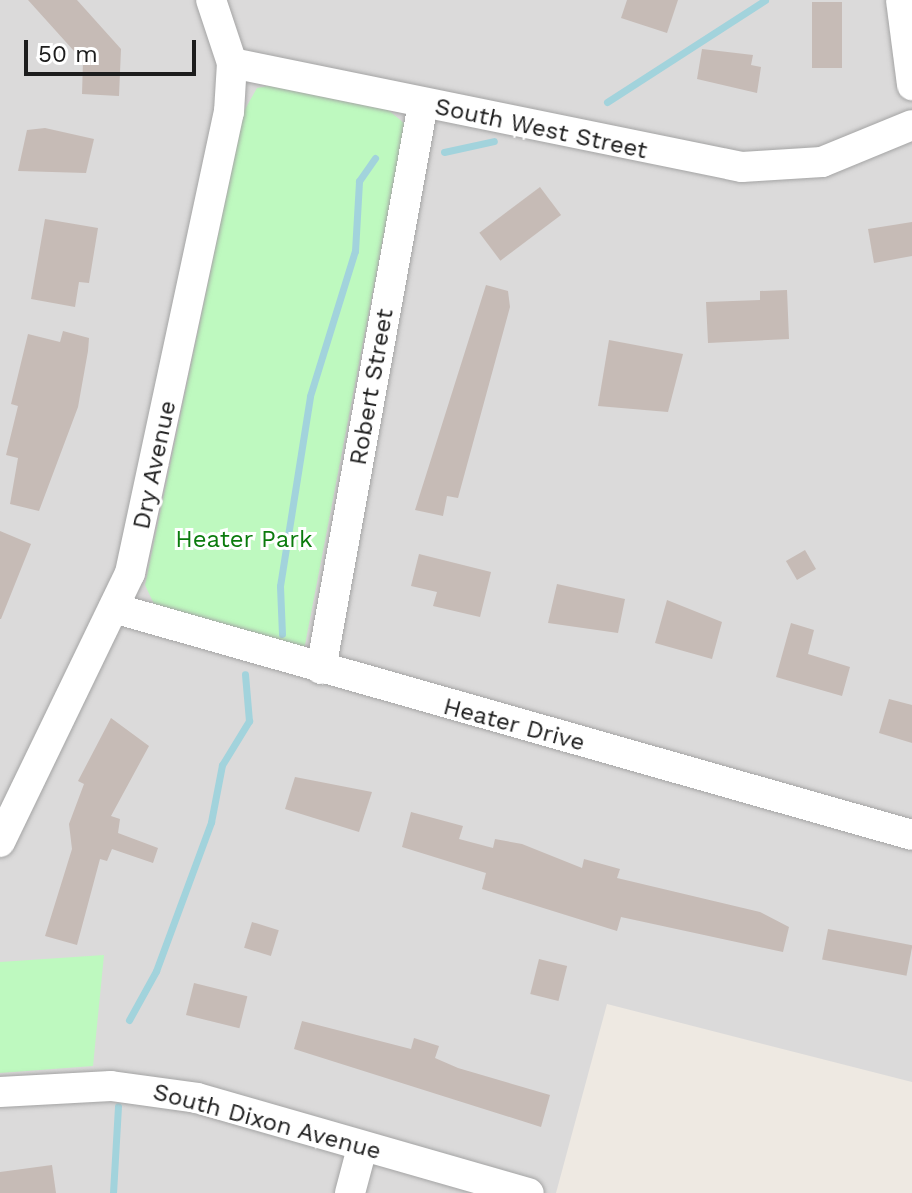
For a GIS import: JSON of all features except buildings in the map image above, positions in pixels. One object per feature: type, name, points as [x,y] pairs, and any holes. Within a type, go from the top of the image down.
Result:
[{"type":"street","points":[[211,0],[232,63]]},
{"type":"street","points":[[901,0],[912,85]]},
{"type":"street","name":"South West Street","points":[[232,63],[742,167],[822,162],[912,125]]},
{"type":"street","name":"Dry Avenue","points":[[0,842],[117,609],[205,238],[232,63]]},
{"type":"street","name":"Robert Street","points":[[321,669],[423,104]]},
{"type":"street","name":"Heater Drive","points":[[117,609],[912,835]]},
{"type":"street","name":"South Dixon Avenue","points":[[0,1092],[143,1088],[529,1193]]},
{"type":"street","points":[[350,1193],[362,1148]]},
{"type":"shaded area","points":[[0,0],[912,0],[912,1082],[607,1004],[556,1193],[0,1193]]},
{"type":"green space","name":"Heater Park","points":[[272,85],[386,108],[405,124],[304,650],[154,604],[145,585],[244,111],[257,88]]},
{"type":"green space","points":[[104,955],[93,1066],[0,1073],[0,962]]},
{"type":"waterway","points":[[607,102],[765,0]]},
{"type":"waterway","points":[[444,152],[494,141]]},
{"type":"waterway","points":[[282,634],[280,586],[310,396],[355,251],[359,181],[375,158]]},
{"type":"waterway","points":[[129,1020],[156,971],[211,822],[222,765],[249,721],[245,674]]},
{"type":"waterway","points":[[113,1193],[118,1106]]}]
